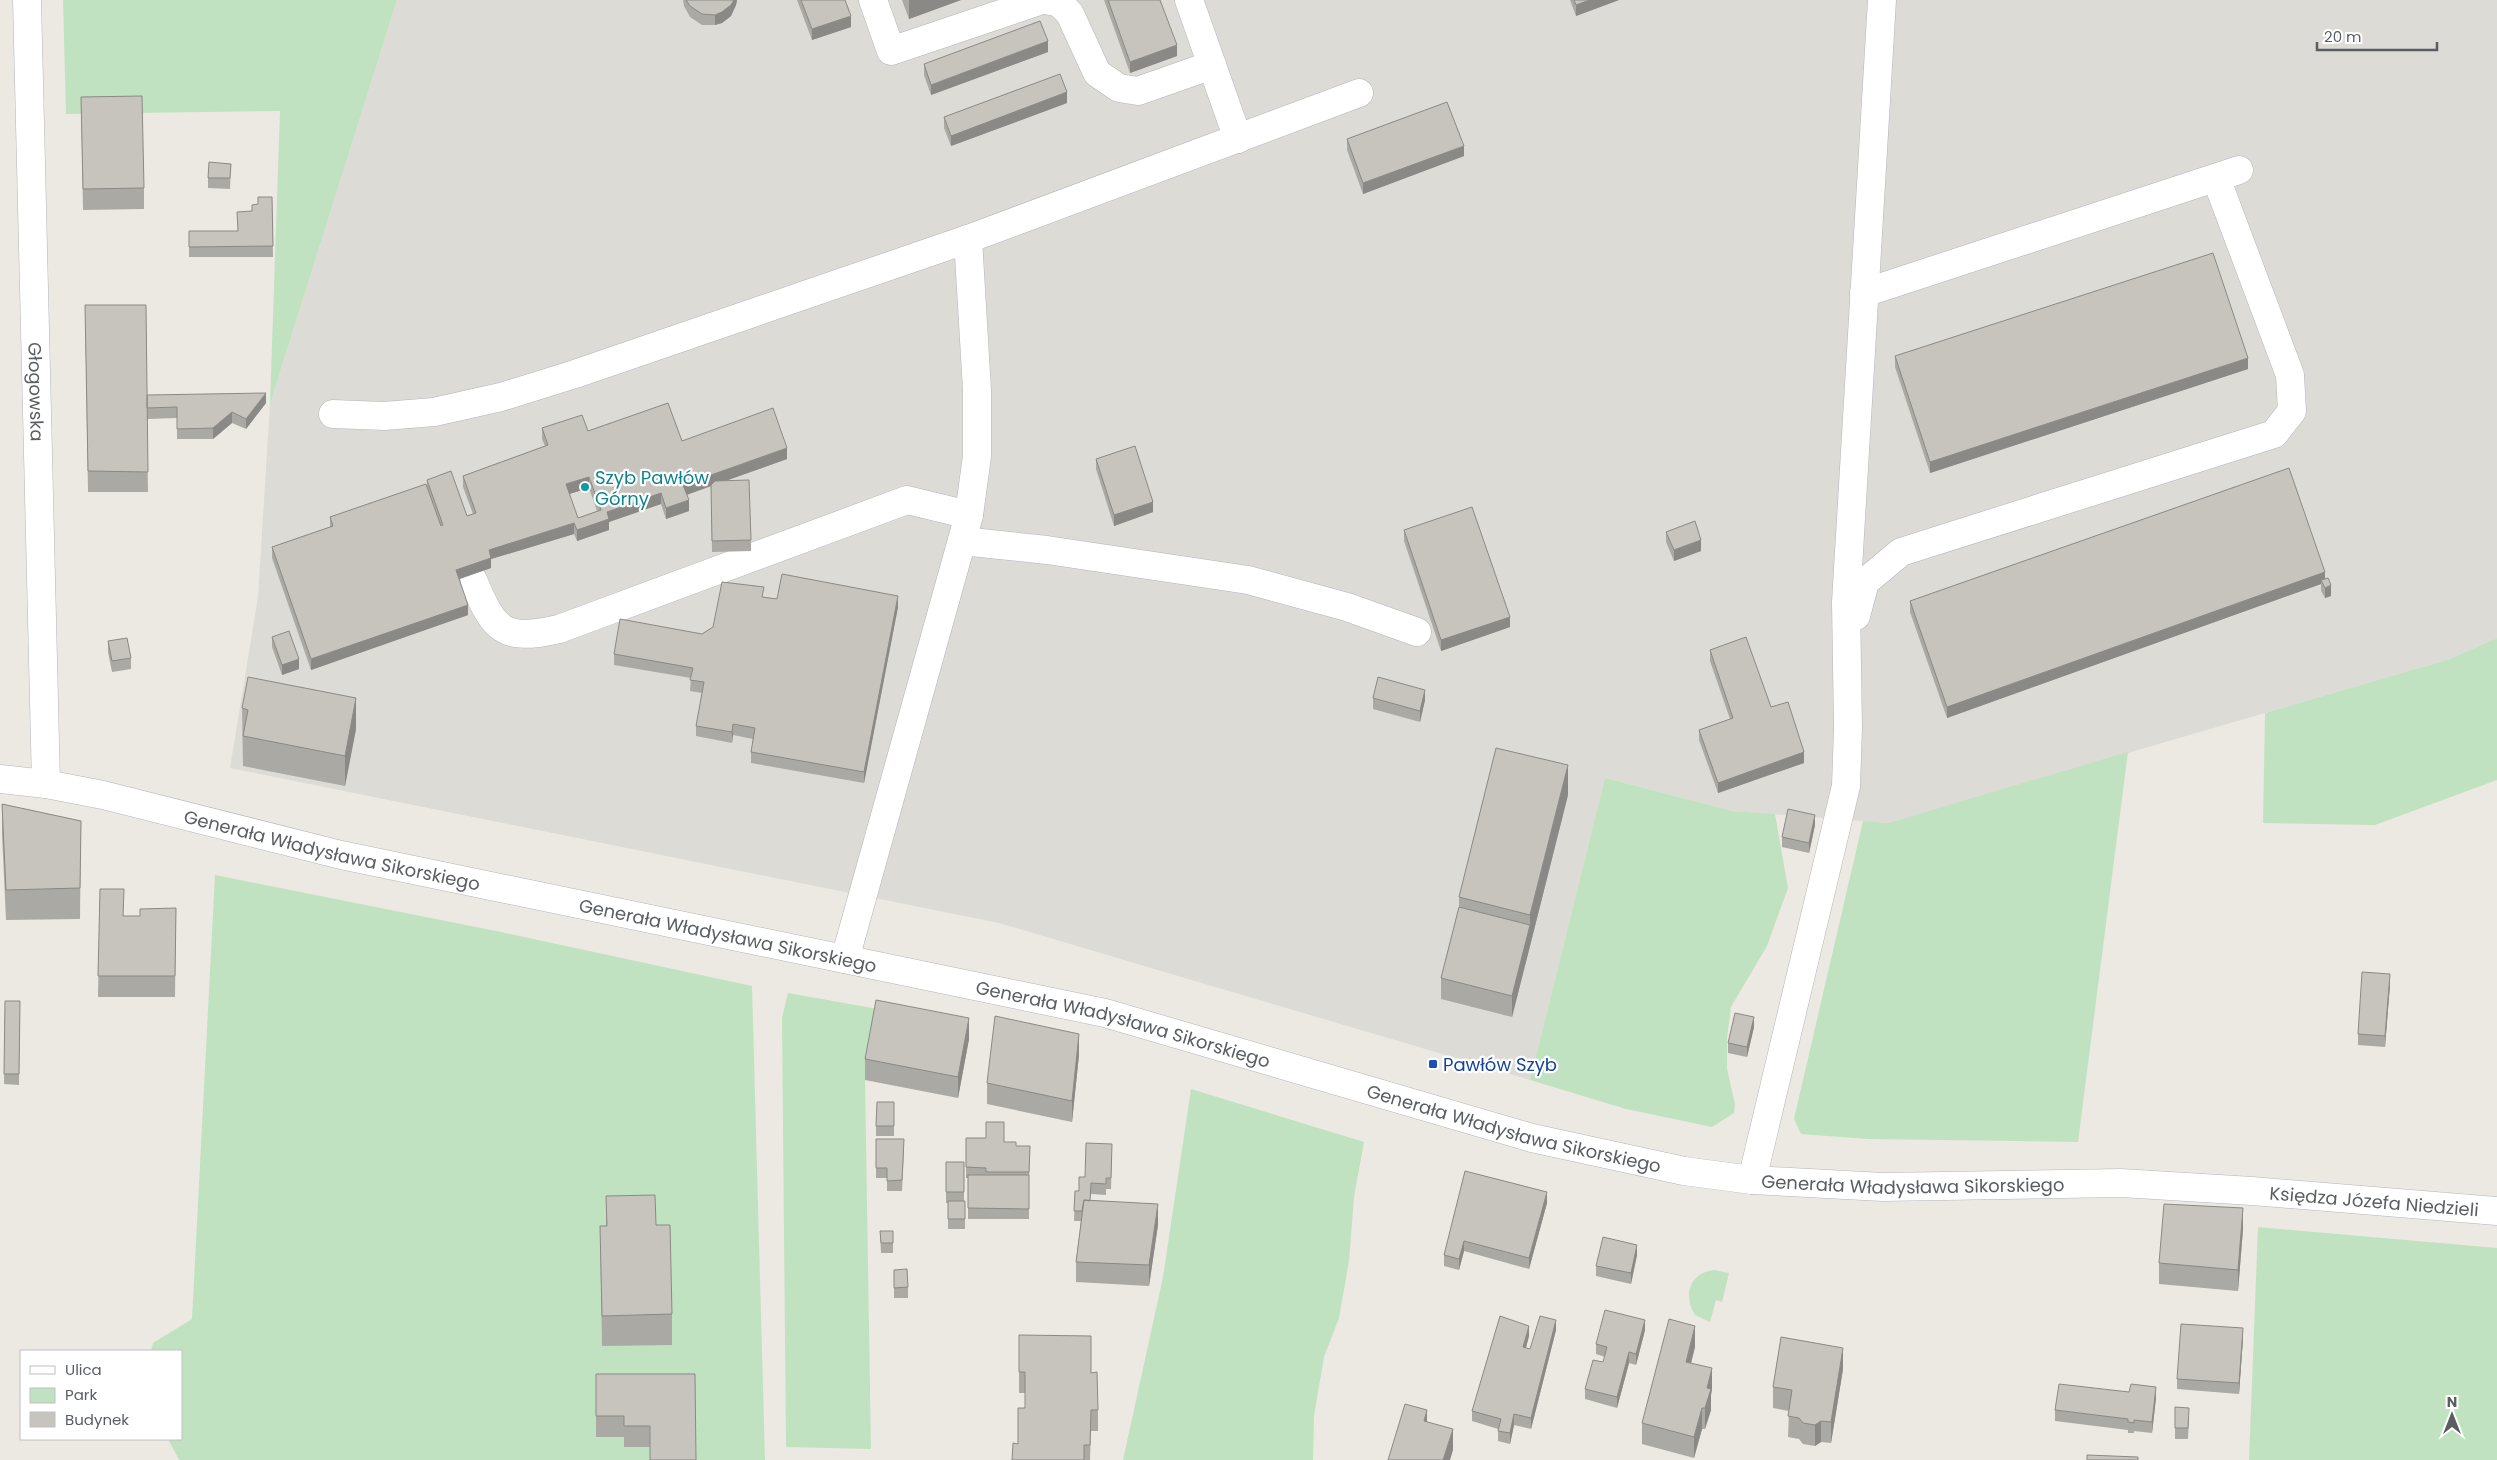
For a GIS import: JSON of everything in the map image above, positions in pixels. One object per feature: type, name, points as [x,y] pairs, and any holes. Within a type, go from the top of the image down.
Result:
[{"type":"street","name":"Głogowska","points":[[28,0],[46,784]]},
{"type":"street","points":[[873,0],[891,51],[1042,0]]},
{"type":"street","points":[[1046,0],[1060,3],[1070,14],[1098,73],[1119,88],[1138,91],[1212,65]]},
{"type":"street","points":[[1189,0],[1238,139]]},
{"type":"street","points":[[1752,1180],[1835,839],[1846,786],[1848,728],[1846,602],[1882,0]]},
{"type":"street","points":[[333,414],[384,416],[434,412],[501,397],[968,239],[1359,93]]},
{"type":"street","points":[[1847,651],[1865,582],[1901,552],[2274,434],[2292,411],[2290,375],[2228,174],[1864,292]]},
{"type":"street","points":[[846,959],[969,515],[977,456],[977,390],[968,239]]},
{"type":"street","points":[[473,580],[486,611],[496,624],[512,633],[531,635],[558,629],[907,500],[969,515]]},
{"type":"street","points":[[962,541],[1047,550],[1248,580],[1346,607],[1417,632]]},
{"type":"street","name":"Generała Władysława Sikorskiego","points":[[0,779],[46,784],[341,855],[1105,1013],[1532,1138],[1642,1163],[1752,1180],[1883,1188],[2121,1183],[2252,1191]]},
{"type":"street","name":"Księdza Józefa Niedzieli","points":[[2252,1191],[2497,1211]]},
{"type":"shaded area","points":[[397,0],[2497,0],[2497,638],[2450,659],[1888,823],[1733,811],[1605,778],[1530,1080],[999,923],[230,768],[258,597],[270,404]]},
{"type":"green space","points":[[63,0],[397,0],[270,404],[280,111],[66,114]]},
{"type":"green space","points":[[2497,638],[2497,780],[2375,825],[2263,823],[2265,713],[2450,659]]},
{"type":"green space","points":[[2128,752],[2078,1142],[1868,1139],[1801,1134],[1794,1119],[1863,821],[1888,823]]},
{"type":"green space","points":[[1605,778],[1733,811],[1775,814],[1788,888],[1767,946],[1731,1007],[1727,1038],[1727,1069],[1735,1104],[1734,1113],[1712,1127],[1626,1109],[1530,1080]]},
{"type":"green space","points":[[215,875],[501,932],[752,986],[765,1460],[179,1460],[169,1440],[182,1440],[182,1350],[151,1350],[153,1343],[192,1319]]},
{"type":"green space","points":[[788,993],[878,1009],[865,1080],[871,1449],[786,1447],[782,1018]]},
{"type":"green space","points":[[1191,1089],[1364,1142],[1354,1197],[1349,1261],[1339,1318],[1324,1357],[1314,1416],[1313,1460],[1123,1460],[1163,1277]]},
{"type":"green space","points":[[2258,1227],[2497,1248],[2497,1460],[2249,1460]]},
{"type":"green space","points":[[1714,1270],[1729,1273],[1722,1302],[1716,1300],[1710,1322],[1695,1315],[1691,1308],[1689,1293],[1691,1286],[1699,1276]]},
{"type":"building","points":[[686,0],[734,0],[731,5],[715,15],[702,14],[690,6]]},
{"type":"building","points":[[801,0],[845,0],[851,16],[812,29]]},
{"type":"building","points":[[1108,0],[1160,0],[1177,45],[1130,62]]},
{"type":"building","points":[[1574,0],[1590,0],[1576,5]]},
{"type":"building","points":[[1040,21],[1048,41],[931,85],[924,64]]},
{"type":"building","points":[[1060,74],[1067,92],[951,136],[944,117]]},
{"type":"building","points":[[142,96],[144,188],[83,189],[81,97]]},
{"type":"building","points":[[1447,102],[1464,146],[1363,183],[1347,139]]},
{"type":"building","points":[[209,162],[231,164],[230,178],[208,178]]},
{"type":"building","points":[[258,197],[272,197],[273,246],[189,247],[189,231],[238,231],[237,212],[252,211],[252,205],[258,204]]},
{"type":"building","points":[[2213,253],[2248,358],[1930,462],[1895,356]]},
{"type":"building","points":[[85,305],[146,305],[148,472],[88,471]]},
{"type":"building","points":[[266,393],[246,419],[232,412],[213,428],[177,429],[177,407],[147,408],[147,395]]},
{"type":"building","points":[[668,403],[682,441],[773,408],[787,448],[683,485],[689,500],[666,508],[661,493],[607,512],[609,519],[577,530],[574,523],[489,550],[491,558],[456,570],[468,605],[311,659],[272,547],[333,526],[330,517],[426,484],[441,526],[443,525],[427,480],[451,471],[467,516],[476,513],[463,476],[548,445],[542,428],[582,415],[588,431]],"holes":[[[589,477],[601,510],[578,518],[566,484]]]},
{"type":"building","points":[[1135,446],[1153,502],[1114,515],[1096,459]]},
{"type":"building","points":[[2289,468],[2325,572],[1947,707],[1910,601]]},
{"type":"building","points":[[749,480],[751,540],[712,541],[711,485],[715,481]]},
{"type":"building","points":[[1472,507],[1510,617],[1441,640],[1404,530]]},
{"type":"building","points":[[1695,521],[1701,540],[1674,550],[1666,532]]},
{"type":"building","points":[[782,574],[898,596],[864,772],[751,752],[755,728],[733,724],[732,732],[696,726],[704,682],[690,680],[693,668],[614,654],[620,619],[702,634],[713,627],[722,582],[764,587],[762,597],[777,599]]},
{"type":"building","points":[[2328,578],[2331,585],[2325,588],[2321,580]]},
{"type":"building","points":[[289,631],[299,659],[282,665],[272,637]]},
{"type":"building","points":[[1746,637],[1771,707],[1788,702],[1804,752],[1718,783],[1699,730],[1733,718],[1710,650]]},
{"type":"building","points":[[127,638],[131,658],[112,661],[108,641]]},
{"type":"building","points":[[248,677],[356,698],[345,756],[243,736],[248,710],[242,708]]},
{"type":"building","points":[[1378,677],[1425,690],[1420,711],[1373,698]]},
{"type":"building","points":[[1496,748],[1568,765],[1530,915],[1459,897]]},
{"type":"building","points":[[2,804],[81,821],[80,888],[6,890]]},
{"type":"building","points":[[1788,809],[1815,815],[1809,843],[1782,837]]},
{"type":"building","points":[[100,889],[124,889],[123,916],[140,916],[140,909],[176,908],[175,976],[98,976]]},
{"type":"building","points":[[1459,907],[1530,925],[1512,996],[1441,978]]},
{"type":"building","points":[[2362,972],[2390,974],[2385,1036],[2358,1034]]},
{"type":"building","points":[[876,1000],[969,1018],[958,1077],[865,1059]]},
{"type":"building","points":[[5,1001],[20,1001],[19,1074],[4,1074]]},
{"type":"building","points":[[1735,1013],[1754,1017],[1747,1047],[1728,1043]]},
{"type":"building","points":[[995,1016],[1079,1034],[1072,1101],[987,1083]]},
{"type":"building","points":[[877,1102],[894,1102],[894,1126],[876,1126]]},
{"type":"building","points":[[986,1122],[1004,1122],[1004,1142],[1016,1142],[1016,1146],[1030,1146],[1029,1172],[986,1172],[986,1168],[966,1167],[966,1138],[986,1138]]},
{"type":"building","points":[[876,1139],[904,1139],[902,1180],[887,1181],[887,1168],[876,1168]]},
{"type":"building","points":[[1086,1143],[1112,1144],[1111,1178],[1106,1178],[1106,1184],[1091,1183],[1090,1201],[1084,1200],[1082,1211],[1074,1211],[1075,1191],[1079,1191],[1079,1177],[1085,1177]]},
{"type":"building","points":[[946,1162],[964,1162],[964,1192],[946,1192]]},
{"type":"building","points":[[1465,1171],[1547,1192],[1529,1258],[1464,1241],[1459,1259],[1444,1255]]},
{"type":"building","points":[[968,1175],[1029,1175],[1029,1209],[968,1208]]},
{"type":"building","points":[[655,1195],[656,1225],[670,1225],[672,1314],[602,1316],[600,1226],[607,1226],[606,1196]]},
{"type":"building","points":[[1084,1200],[1158,1204],[1149,1265],[1076,1262]]},
{"type":"building","points":[[948,1201],[965,1201],[965,1219],[948,1219]]},
{"type":"building","points":[[2164,1204],[2243,1208],[2238,1270],[2159,1263]]},
{"type":"building","points":[[880,1231],[893,1231],[893,1243],[881,1243]]},
{"type":"building","points":[[1603,1237],[1637,1245],[1631,1273],[1596,1266]]},
{"type":"building","points":[[907,1269],[908,1287],[894,1288],[894,1270]]},
{"type":"building","points":[[1605,1310],[1645,1320],[1636,1354],[1629,1352],[1617,1397],[1585,1389],[1593,1360],[1603,1362],[1607,1347],[1596,1344]]},
{"type":"building","points":[[1500,1316],[1529,1326],[1523,1347],[1530,1349],[1540,1316],[1556,1320],[1531,1418],[1514,1414],[1510,1433],[1498,1431],[1501,1419],[1472,1411]]},
{"type":"building","points":[[1669,1319],[1695,1326],[1686,1362],[1712,1368],[1707,1388],[1711,1389],[1705,1408],[1702,1408],[1694,1437],[1642,1423]]},
{"type":"building","points":[[2181,1324],[2243,1328],[2239,1383],[2177,1379]]},
{"type":"building","points":[[1019,1335],[1091,1336],[1091,1373],[1097,1372],[1098,1410],[1091,1410],[1090,1445],[1084,1445],[1084,1460],[1012,1460],[1013,1443],[1018,1444],[1018,1408],[1025,1408],[1025,1372],[1019,1372]]},
{"type":"building","points":[[1781,1337],[1843,1348],[1831,1422],[1821,1421],[1815,1425],[1803,1423],[1799,1418],[1788,1416],[1792,1390],[1773,1387]]},
{"type":"building","points":[[596,1374],[695,1374],[696,1460],[650,1460],[650,1426],[624,1426],[624,1416],[596,1416]]},
{"type":"building","points":[[2059,1384],[2129,1392],[2131,1384],[2156,1387],[2152,1422],[2134,1420],[2134,1423],[2128,1422],[2128,1419],[2055,1410]]},
{"type":"building","points":[[1405,1404],[1427,1410],[1424,1421],[1453,1429],[1443,1460],[1388,1460]]},
{"type":"building","points":[[2175,1407],[2189,1408],[2188,1428],[2175,1428]]},
{"type":"building","points":[[2087,1455],[2138,1457],[2138,1460],[2087,1460]]},
{"type":"place","name":"Szyb Pawłów Górny","points":[[585,487]]},
{"type":"place","name":"Pawłów Szyb","points":[[1433,1064]]}]
